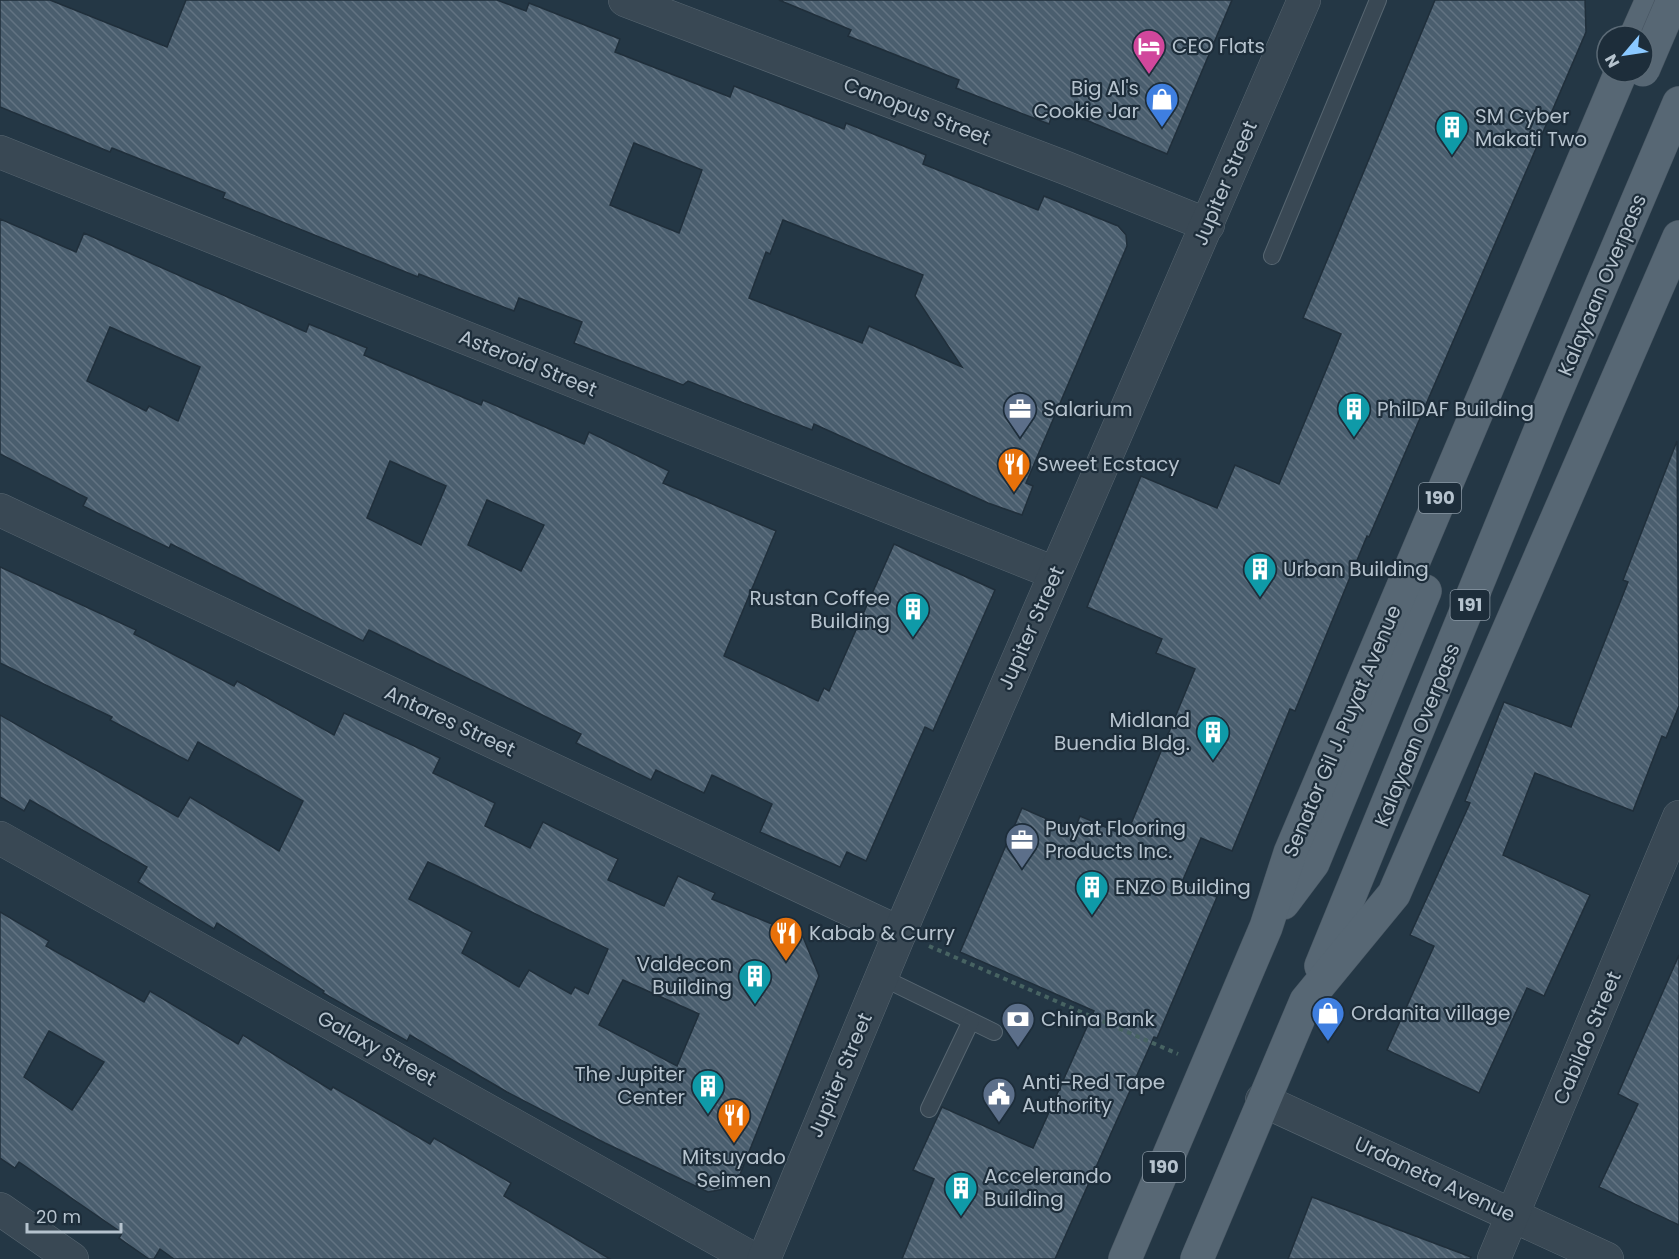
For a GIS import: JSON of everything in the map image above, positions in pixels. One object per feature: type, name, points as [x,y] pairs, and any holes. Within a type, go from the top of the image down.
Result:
[{"type":"main road","points":[[1641,24],[1652,0]]},
{"type":"main road","name":"191","points":[[1655,43],[1673,0]]},
{"type":"main road","points":[[1655,35],[1670,23],[1679,8]]},
{"type":"main road","name":"Senator Gil J. Puyat Avenue","points":[[1125,1259],[1266,927],[1290,853],[1616,84]]},
{"type":"main road","name":"191","points":[[1266,927],[1313,863],[1502,402],[1637,84]]},
{"type":"main road","name":"Kalayaan Overpass","points":[[1306,1001],[1391,799],[1548,411],[1679,103]]},
{"type":"main road","points":[[1197,1259],[1262,1100],[1306,1001],[1394,894],[1679,237]]},
{"type":"street","name":"Canopus Street","points":[[625,0],[1066,168],[1208,225]]},
{"type":"street","name":"Jupiter Street","points":[[764,1259],[881,977],[1304,0]]},
{"type":"street","name":"Asteroid Street","points":[[0,152],[1055,573]]},
{"type":"street","name":"Antares Street","points":[[0,510],[900,933]]},
{"type":"street","name":"Cabildo Street","points":[[1494,1259],[1678,820]]},
{"type":"street","name":"Galaxy Street","points":[[0,838],[753,1259]]},
{"type":"street","name":"Urdaneta Avenue","points":[[1262,1100],[1607,1259]]},
{"type":"street","points":[[0,1209],[72,1259]]},
{"type":"lane","points":[[1272,256],[1378,0]]},
{"type":"lane","points":[[881,977],[994,1032]]},
{"type":"lane","points":[[929,1109],[971,1021]]},
{"type":"path","points":[[900,933],[1179,1054]]},
{"type":"building","points":[[0,0],[50,0],[167,47],[186,0],[497,0],[526,11],[529,3],[620,39],[615,52],[730,97],[734,86],[844,129],[846,123],[926,155],[923,164],[1038,210],[1044,196],[1118,226],[1126,235],[1127,246],[1026,483],[1033,486],[1022,515],[988,503],[814,424],[812,430],[688,381],[683,385],[574,343],[582,322],[519,298],[514,311],[419,274],[418,277],[223,198],[225,193],[112,148],[110,152],[0,107]],"holes":[[[634,143],[702,170],[679,233],[610,205]],[[783,220],[923,275],[915,296],[962,367],[869,326],[862,343],[749,298],[766,252],[770,254]]]},
{"type":"building","points":[[779,0],[1232,0],[1167,154],[1055,107],[1049,124],[956,88],[959,80],[848,36],[851,30]]},
{"type":"building","points":[[1435,0],[1585,0],[1586,32],[1369,537],[1367,536],[1295,711],[1290,709],[1232,851],[1201,838],[1182,882],[1217,897],[1157,1038],[1154,1037],[1055,1259],[902,1259],[934,1179],[913,1170],[942,1107],[1033,1148],[1094,1011],[960,952],[1022,808],[1074,831],[1080,816],[1126,836],[1195,669],[1156,653],[1162,639],[1087,607],[1141,476],[1217,508],[1235,465],[1279,484],[1341,334],[1303,318]]},
{"type":"building","points":[[0,219],[76,252],[84,233],[306,332],[309,324],[367,348],[364,355],[481,405],[483,400],[584,444],[589,432],[669,471],[663,483],[776,531],[724,656],[818,701],[824,688],[829,691],[894,544],[995,590],[933,731],[925,727],[866,861],[847,852],[840,867],[760,832],[772,804],[712,775],[704,793],[656,770],[651,780],[576,743],[581,734],[369,630],[363,641],[171,544],[169,548],[83,506],[87,498],[0,454]],"holes":[[[110,327],[200,367],[178,421],[149,406],[146,411],[87,381]],[[390,461],[446,486],[421,545],[367,518]],[[487,500],[544,525],[521,571],[468,545]]]},
{"type":"building","points":[[1677,441],[1679,706],[1666,738],[1662,736],[1633,811],[1535,773],[1503,855],[1590,895],[1544,996],[1527,988],[1479,1093],[1387,1050],[1434,946],[1410,935],[1470,803],[1465,801],[1504,702],[1571,727],[1628,582],[1623,580]]},
{"type":"building","points":[[0,567],[136,630],[134,634],[234,686],[237,681],[334,735],[344,713],[440,758],[433,773],[495,803],[485,826],[530,848],[543,822],[618,859],[608,880],[664,906],[678,876],[715,893],[712,899],[803,937],[819,976],[735,1187],[708,1192],[605,1143],[507,1092],[410,1035],[407,1041],[323,993],[324,991],[217,923],[214,929],[138,882],[147,867],[30,800],[24,811],[0,797],[0,715],[178,817],[190,797],[279,851],[303,801],[198,742],[188,761],[110,720],[112,717],[0,663]],"holes":[[[428,862],[608,949],[588,994],[575,987],[571,994],[529,970],[519,987],[462,953],[472,932],[409,899]],[[623,980],[699,1014],[677,1066],[599,1025]]]},
{"type":"building","points":[[0,912],[49,941],[46,946],[144,1002],[150,991],[238,1044],[243,1035],[331,1090],[333,1087],[430,1144],[434,1138],[511,1183],[504,1196],[610,1259],[174,1259],[160,1249],[154,1259],[149,1259],[119,1238],[122,1233],[19,1162],[15,1168],[0,1158]],"holes":[[[49,1031],[104,1062],[72,1110],[24,1077]]]},
{"type":"building","points":[[1679,955],[1679,1225],[1599,1187],[1638,1104],[1618,1094]]},
{"type":"building","points":[[1312,1197],[1471,1257],[1470,1259],[1288,1259]]},
{"type":"place","name":"CEO Flats","points":[[1149,75]]},
{"type":"place","name":"Big Al's Cookie Jar","points":[[1162,128]]},
{"type":"place","name":"SM Cyber Makati Two","points":[[1452,156]]},
{"type":"place","name":"Salarium","points":[[1020,438]]},
{"type":"place","name":"PhilDAF Building","points":[[1354,438]]},
{"type":"place","name":"Sweet Ecstacy","points":[[1014,493]]},
{"type":"place","name":"Urban Building","points":[[1260,598]]},
{"type":"place","name":"Rustan Coffee Building","points":[[913,638]]},
{"type":"place","name":"Midland Buendia Bldg.","points":[[1213,761]]},
{"type":"place","name":"Puyat Flooring Products Inc.","points":[[1022,869]]},
{"type":"place","name":"ENZO Building","points":[[1092,916]]},
{"type":"place","name":"Kabab & Curry","points":[[786,962]]},
{"type":"place","name":"Valdecon Building","points":[[755,1005]]},
{"type":"place","name":"Ordanita village","points":[[1328,1042]]},
{"type":"place","name":"China Bank","points":[[1018,1048]]},
{"type":"place","name":"The Jupiter Center","points":[[708,1115]]},
{"type":"place","name":"Anti-Red Tape Authority","points":[[999,1123]]},
{"type":"place","name":"Mitsuyado Seimen","points":[[734,1144]]},
{"type":"place","name":"Accelerando Building","points":[[961,1217]]}]
